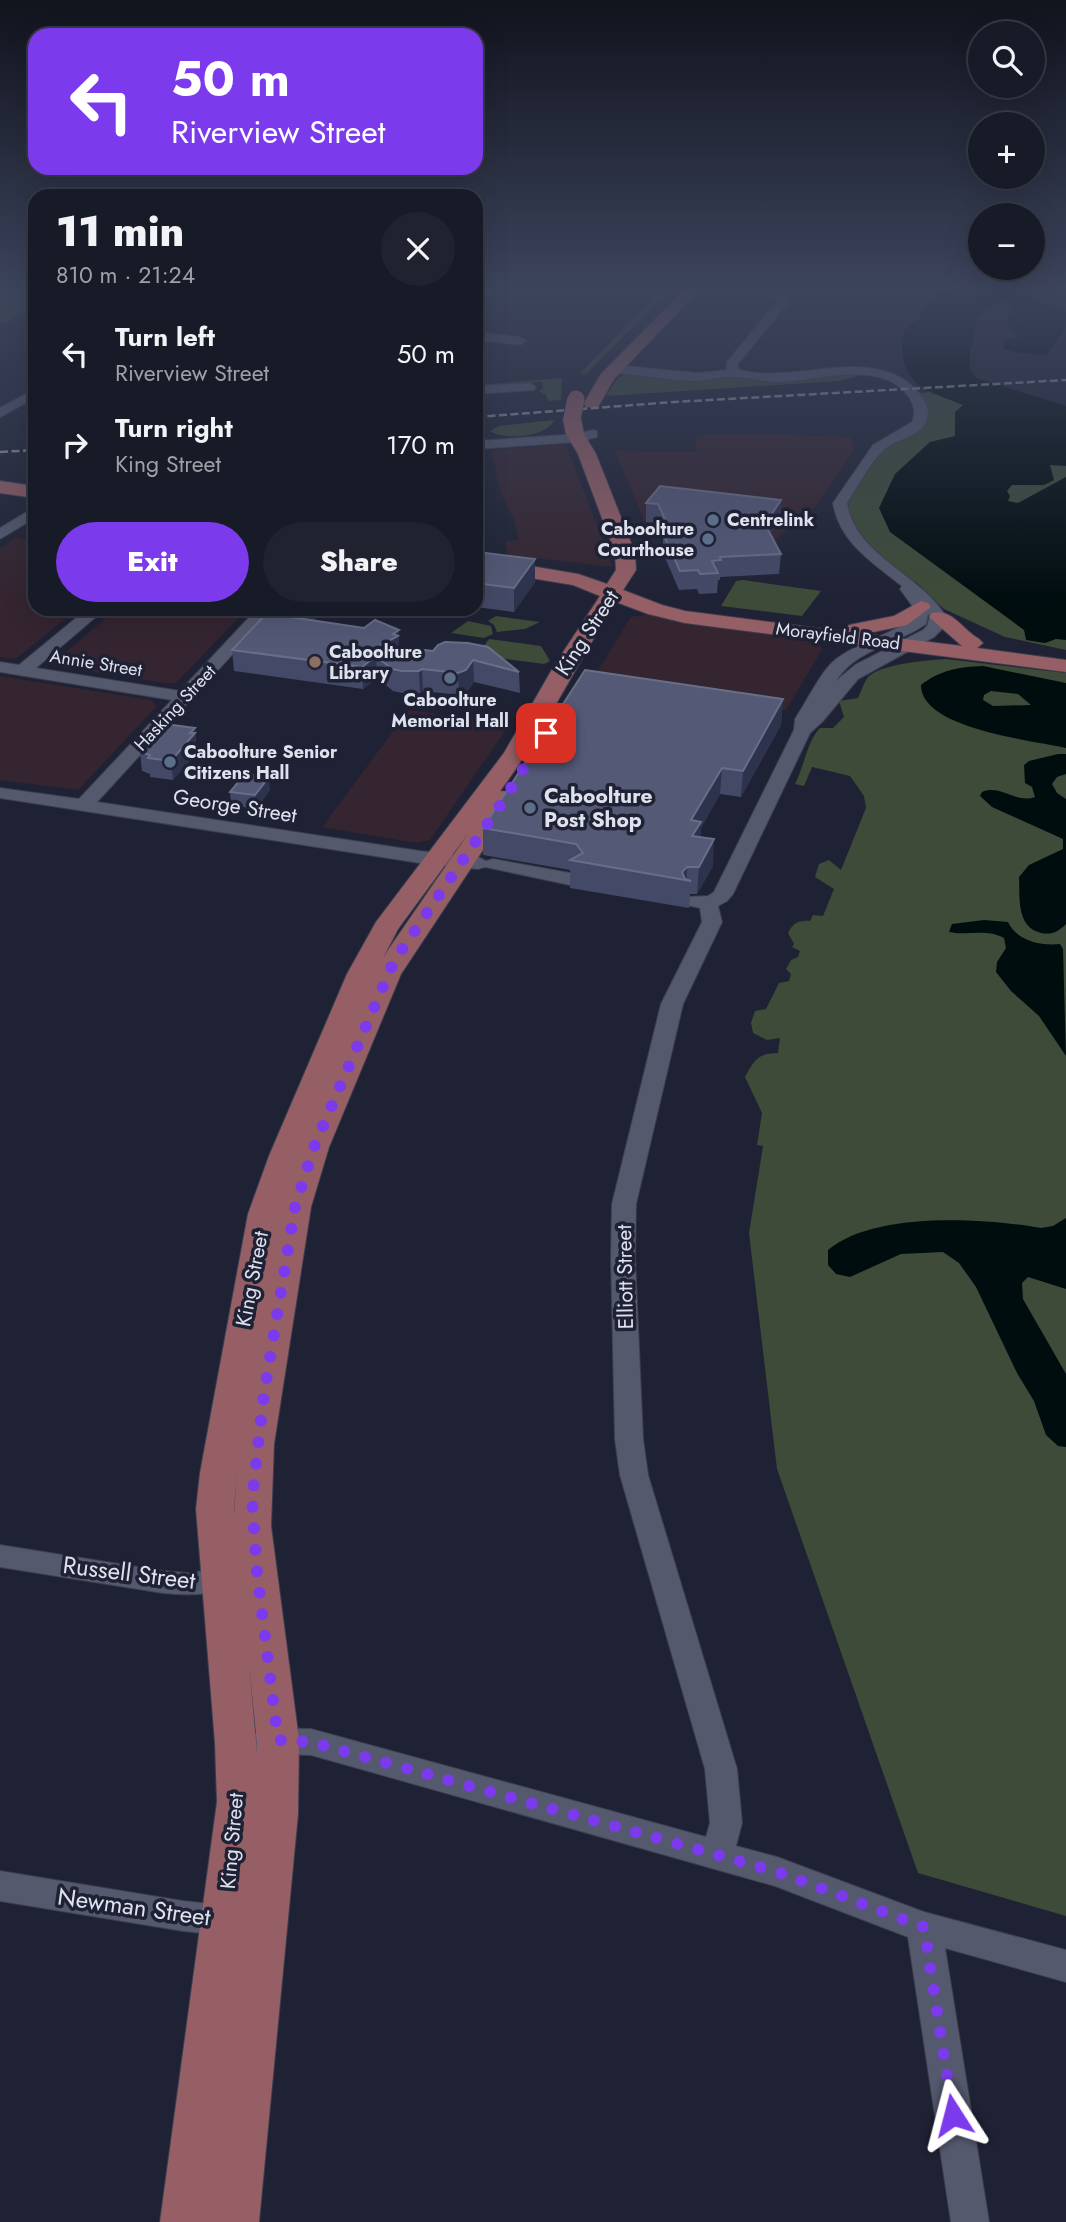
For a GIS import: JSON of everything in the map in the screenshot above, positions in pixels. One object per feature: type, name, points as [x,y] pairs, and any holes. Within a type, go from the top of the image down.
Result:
[{"type":"main road","points":[[580,393],[576,399],[581,427]]},
{"type":"main road","points":[[581,427],[598,393]]},
{"type":"main road","name":"King Street","points":[[234,2222],[246,1923],[236,1743],[239,1576],[284,1265],[295,1207],[314,1147],[387,974],[401,950],[467,862],[640,565],[631,525],[581,427]]},
{"type":"main road","points":[[0,485],[28,481]]},
{"type":"main road","points":[[0,485],[28,491]]},
{"type":"main road","points":[[0,495],[28,497]]},
{"type":"main road","points":[[483,556],[580,570],[625,590]]},
{"type":"main road","points":[[483,564],[556,575],[625,590]]},
{"type":"main road","name":"Morayfield Road","points":[[625,590],[654,610],[685,617],[846,632],[1066,666]]},
{"type":"main road","points":[[842,662],[846,632],[930,612],[951,624],[960,637],[972,643]]},
{"type":"main road","name":"Morayfield Road","points":[[900,639],[972,643],[1066,656]]},
{"type":"main road","name":"King Street","points":[[185,2222],[246,1923],[278,1814],[278,1740],[239,1576]]},
{"type":"street","points":[[900,639],[935,628],[930,612],[932,603],[849,533],[838,513],[840,503],[878,448],[917,426],[921,418],[921,407],[912,393]]},
{"type":"street","points":[[0,413],[28,397]]},
{"type":"street","points":[[483,444],[581,427]]},
{"type":"street","points":[[0,535],[28,515]]},
{"type":"street","points":[[900,639],[930,612]]},
{"type":"street","points":[[22,671],[89,616]]},
{"type":"street","name":"Hasking Street","points":[[83,806],[260,616]]},
{"type":"street","name":"Elliott Street","points":[[718,1855],[726,1823],[721,1769],[635,1475],[629,1439],[622,1258],[624,1204],[672,1004],[712,922],[712,912],[700,902],[720,898],[723,894],[803,730],[804,719],[824,685],[842,662],[900,639]]},
{"type":"street","name":"Elliott Street","points":[[803,730],[817,721],[852,674],[900,639]]},
{"type":"street","name":"Annie Street","points":[[0,667],[186,697]]},
{"type":"street","name":"George Street","points":[[0,793],[570,879]]},
{"type":"street","name":"Russell Street","points":[[0,1556],[163,1582],[188,1584],[239,1576]]},
{"type":"street","points":[[236,1743],[278,1740],[311,1742],[778,1872],[924,1927],[1066,1966]]},
{"type":"street","name":"Newman Street","points":[[0,1886],[183,1916],[246,1923]]},
{"type":"street","points":[[924,1927],[970,2222]]},
{"type":"shaded area","points":[[932,393],[1023,393],[1066,406],[1066,466],[1050,465],[1054,480],[1044,485],[1012,485],[1007,491],[1010,496],[1008,501],[1018,503],[1066,477],[1066,640],[1056,639],[1045,643],[1026,640],[1024,630],[890,532],[879,508],[895,474],[930,442],[955,436],[955,412],[963,405]]},
{"type":"shaded area","points":[[697,435],[851,437],[854,450],[815,507],[775,540],[645,522],[615,451],[695,452]]},
{"type":"shaded area","points":[[566,445],[613,567],[507,555],[505,541],[519,540],[514,519],[501,493],[491,450]]},
{"type":"shaded area","points":[[16,538],[28,539],[28,616],[68,616],[17,658],[11,659],[0,657],[0,549]]},
{"type":"shaded area","points":[[649,614],[807,641],[823,648],[786,710],[591,682],[631,617]]},
{"type":"shaded area","points":[[109,616],[240,616],[176,683],[55,666],[55,661]]},
{"type":"shaded area","points":[[983,666],[1066,683],[1066,748],[981,730],[939,712],[926,700],[921,685],[928,680],[950,670]],"holes":[[[991,691],[1018,694],[1031,705],[993,706],[983,700],[984,695]]]},
{"type":"shaded area","points":[[0,676],[151,700],[157,706],[78,790],[0,780]]},
{"type":"shaded area","points":[[409,710],[499,723],[507,728],[430,840],[417,843],[322,827]]},
{"type":"shaded area","points":[[1066,754],[1066,774],[1057,777],[1052,784],[1057,793],[1066,799],[1066,924],[1055,932],[1045,934],[1033,930],[1023,918],[1019,877],[1029,865],[1063,849],[1063,839],[992,807],[980,796],[982,792],[995,790],[1021,798],[1035,797],[1032,787],[1025,783],[1024,765],[1029,761]]},
{"type":"shaded area","points":[[984,920],[1008,922],[1017,934],[1030,941],[1060,944],[1063,949],[1066,1056],[1039,1016],[1011,991],[996,972],[997,962],[1006,948],[1004,938],[990,933],[949,932],[952,924]]},
{"type":"shaded area","points":[[1066,1218],[1066,1289],[1028,1277],[1022,1283],[1023,1299],[1066,1374],[1066,1447],[1058,1446],[1046,1435],[1034,1401],[1017,1373],[976,1287],[959,1263],[943,1252],[901,1254],[850,1277],[836,1274],[828,1265],[828,1250],[848,1237],[901,1223],[961,1220],[1041,1228],[1053,1226]]},
{"type":"green space","points":[[542,393],[561,393],[561,400],[548,401]]},
{"type":"green space","points":[[608,393],[657,393],[606,396]]},
{"type":"green space","points":[[931,393],[964,405],[1066,433],[1066,650],[1005,637],[944,609],[916,582],[903,581],[849,533],[840,503],[878,448],[917,426],[914,395]]},
{"type":"green space","points":[[554,420],[543,431],[524,436],[504,436],[490,431],[499,426]]},
{"type":"green space","points":[[736,581],[821,591],[802,616],[721,606]]},
{"type":"green space","points":[[496,616],[540,622],[525,629],[497,632],[494,625],[488,621]]},
{"type":"green space","points":[[468,621],[491,626],[493,634],[484,638],[451,633]]},
{"type":"green space","points":[[489,639],[541,646],[550,661],[544,664],[483,656],[480,651]]},
{"type":"green space","points":[[946,659],[1066,673],[1066,1916],[918,1873],[777,1469],[749,1233],[763,1146],[757,1145],[762,1113],[745,1077],[757,1059],[766,1054],[778,1053],[780,1038],[767,1040],[753,1033],[751,1023],[755,1011],[766,1009],[779,983],[789,981],[791,974],[786,969],[791,960],[798,957],[800,951],[792,947],[794,944],[788,933],[790,930],[797,923],[810,921],[813,915],[823,916],[834,889],[815,877],[819,864],[829,860],[841,870],[866,808],[864,796],[850,776],[812,767],[804,786],[795,784],[816,733],[820,728],[833,728],[844,717],[839,701],[858,698],[868,677],[883,669]]},
{"type":"building","points":[[660,486],[781,500],[765,524],[781,554],[720,557],[721,560],[712,561],[718,573],[680,571],[663,534],[671,533],[658,504],[646,503]]},
{"type":"building","points":[[483,553],[535,559],[514,588],[483,584]]},
{"type":"building","points":[[264,616],[291,616],[364,628],[375,620],[399,630],[393,634],[398,636],[381,645],[433,651],[445,642],[468,643],[488,647],[519,672],[473,660],[466,670],[458,673],[422,669],[402,671],[392,669],[376,656],[362,667],[232,650]]},
{"type":"building","points":[[585,670],[783,699],[743,771],[722,768],[691,820],[701,822],[692,836],[714,839],[699,867],[687,867],[682,872],[685,879],[691,881],[570,860],[583,853],[576,844],[483,828]]},
{"type":"building","points":[[165,724],[195,728],[190,733],[195,733],[171,761],[148,758],[150,755],[140,752]]},
{"type":"building","points":[[245,774],[269,777],[255,795],[230,792]]},
{"type":"railway","points":[[483,416],[840,393]]},
{"type":"railway","points":[[0,452],[28,450]]},
{"type":"place","name":"Centrelink","points":[[713,520]]},
{"type":"place","name":"Caboolture Courthouse","points":[[708,539]]},
{"type":"place","name":"Caboolture Library","points":[[315,662]]},
{"type":"place","name":"Caboolture Memorial Hall","points":[[450,678]]},
{"type":"place","name":"Caboolture Senior Citizens Hall","points":[[170,762]]},
{"type":"place","name":"Caboolture Post Shop","points":[[530,808]]},
{"type":"route","points":[[546,733],[521,775],[387,974],[314,1147],[295,1207],[264,1394],[252,1499],[257,1573],[278,1740],[311,1742],[778,1872],[924,1927],[953,2115]]}]
